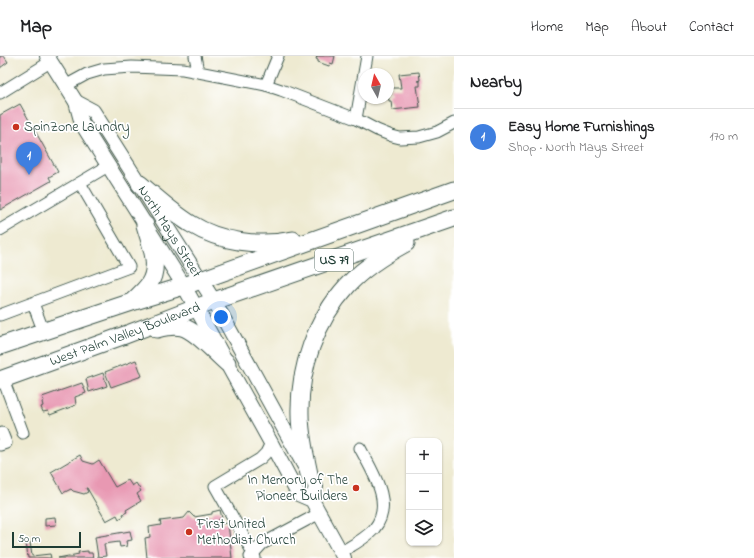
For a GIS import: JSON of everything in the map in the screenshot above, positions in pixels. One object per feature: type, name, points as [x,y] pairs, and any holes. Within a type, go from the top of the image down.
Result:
[{"type":"highway","points":[[140,184],[174,212],[193,225],[233,240],[254,243],[291,241],[353,225]]},
{"type":"highway","name":"US 79","points":[[353,225],[454,190]]},
{"type":"highway","points":[[309,474],[301,430],[300,399],[304,368],[322,322],[338,296],[374,262],[400,246],[454,218]]},
{"type":"highway","name":"West Palm Valley Boulevard","points":[[2,379],[214,301],[454,218]]},
{"type":"highway","points":[[132,302],[150,282],[154,272],[154,259],[145,225]]},
{"type":"highway","name":"West Palm Valley Boulevard","points":[[0,346],[43,330],[184,286],[353,225]]},
{"type":"highway","points":[[125,335],[169,326],[184,328],[191,331],[227,363]]},
{"type":"main road","name":"North Mays Street","points":[[49,59],[76,102],[82,124],[184,286],[298,494],[312,500],[343,555]]},
{"type":"main road","name":"North Mays Street","points":[[76,102],[93,111],[214,301],[316,487],[312,500]]},
{"type":"street","points":[[195,56],[198,71]]},
{"type":"street","points":[[266,85],[278,56]]},
{"type":"street","points":[[356,118],[367,56]]},
{"type":"street","points":[[0,92],[49,59]]},
{"type":"street","points":[[65,86],[87,74],[104,68],[168,68],[198,71],[266,85],[356,118],[377,130],[400,138],[427,135],[437,132],[454,122]]},
{"type":"street","points":[[0,230],[108,166]]},
{"type":"street","points":[[0,315],[129,267],[80,183]]},
{"type":"street","points":[[33,303],[43,330]]},
{"type":"street","points":[[2,379],[23,433]]},
{"type":"street","points":[[0,445],[6,443],[2,433]]},
{"type":"street","points":[[271,443],[266,453],[260,459],[215,486],[253,556],[262,544],[320,513]]},
{"type":"street","points":[[343,555],[375,528],[383,510],[383,501],[378,481],[360,448]]},
{"type":"building","points":[[0,56],[4,56],[8,62],[0,68]]},
{"type":"building","points":[[317,56],[335,56],[333,64],[330,63],[329,66],[318,62],[316,59]]},
{"type":"building","points":[[419,72],[420,80],[417,81],[420,81],[420,86],[417,86],[420,107],[392,110],[391,104],[394,104],[394,88],[401,88],[399,74]]},
{"type":"building","points":[[20,104],[58,172],[49,177],[51,181],[0,210],[0,115]]},
{"type":"building","points":[[136,360],[142,376],[111,387],[105,372]]},
{"type":"building","points":[[103,373],[107,386],[89,392],[86,379]]},
{"type":"building","points":[[82,383],[86,393],[75,397],[76,405],[50,415],[48,411],[43,412],[41,407],[43,406],[42,402],[44,401],[42,397]]},
{"type":"building","points":[[80,455],[83,461],[93,464],[99,460],[115,487],[128,480],[132,486],[136,483],[141,491],[137,494],[141,501],[126,510],[127,512],[123,514],[124,516],[119,519],[117,515],[106,521],[87,488],[88,492],[84,494],[71,489],[63,493],[51,472]]},
{"type":"building","name":"First United Methodist Church","points":[[220,510],[222,518],[219,519],[219,524],[228,523],[232,558],[147,558],[145,538],[150,537],[149,527],[161,525],[160,521],[184,518],[189,512],[194,517],[212,514],[212,512]]},
{"type":"building","points":[[55,517],[56,525],[45,526],[45,518]]},
{"type":"building","points":[[130,531],[132,540],[126,541],[127,546],[120,547],[119,542],[104,544],[106,556],[98,557],[95,537]]},
{"type":"building","points":[[26,542],[30,542],[32,556],[50,554],[51,558],[28,558]]},
{"type":"building","points":[[88,551],[88,553],[92,553],[93,558],[58,558],[79,554],[78,552]]},
{"type":"place","name":"SpinZone Laundry","points":[[16,127]]},
{"type":"place","name":"Easy Home Furnishings","points":[[29,175]]},
{"type":"place","name":"In Memory of The Pioneer Builders","points":[[356,488]]},
{"type":"place","name":"First United Methodist Church","points":[[189,532]]}]
